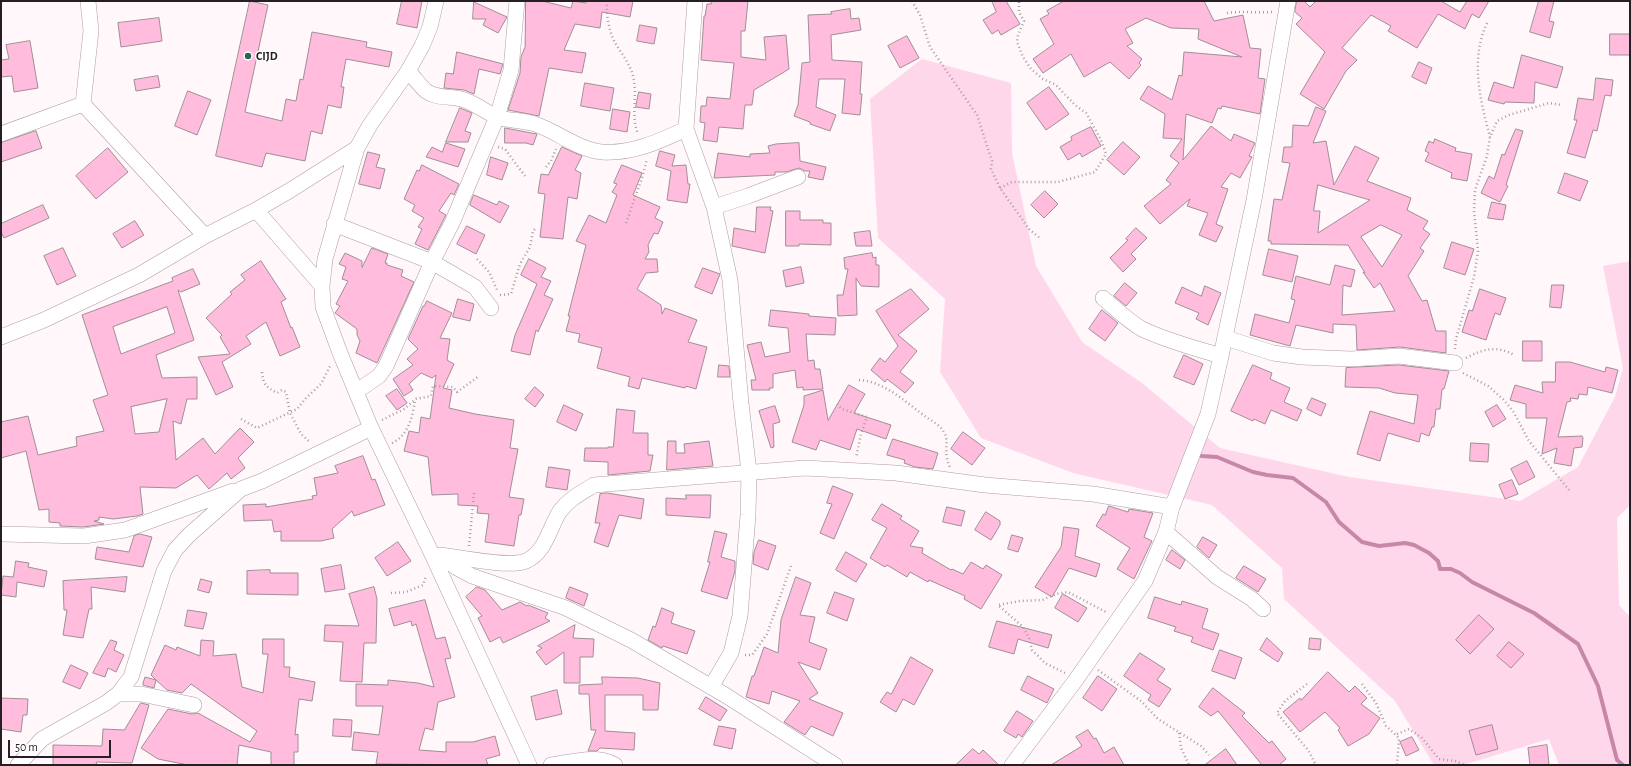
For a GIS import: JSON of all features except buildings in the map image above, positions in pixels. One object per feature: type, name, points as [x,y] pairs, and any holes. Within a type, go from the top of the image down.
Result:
[{"type":"street","points":[[88,1],[91,31],[83,104],[205,236]]},
{"type":"street","points":[[436,1],[430,27],[408,70],[370,125],[357,148],[325,259],[322,286],[323,307],[371,428],[435,552],[529,765]]},
{"type":"street","points":[[357,391],[379,376],[386,366],[432,262],[452,223],[497,117],[512,62],[517,1]]},
{"type":"street","points":[[695,1],[686,129],[714,207],[730,280],[740,403],[749,472],[748,515],[740,616],[731,653],[711,687]]},
{"type":"street","points":[[1012,765],[1075,681],[1145,581],[1166,532],[1172,507],[1208,414],[1222,356],[1254,200],[1287,5]]},
{"type":"street","points":[[408,70],[427,91],[437,96],[463,99],[481,107],[497,117],[518,119],[535,124],[590,150],[602,152],[644,147],[686,129]]},
{"type":"street","points":[[1,134],[83,104]]},
{"type":"street","points":[[1,337],[44,320],[139,275],[205,236],[256,210],[357,148]]},
{"type":"street","points":[[714,207],[798,177]]},
{"type":"street","points":[[256,210],[322,286]]},
{"type":"street","points":[[334,224],[432,262],[475,287],[491,308]]},
{"type":"street","points":[[1103,298],[1143,329],[1172,341],[1222,356]]},
{"type":"street","points":[[1226,338],[1273,353],[1302,357],[1351,360],[1399,356],[1455,363]]},
{"type":"street","points":[[1,534],[84,536],[125,530],[262,481],[371,428]]},
{"type":"street","points":[[435,552],[456,557],[513,563],[526,561],[539,551],[564,507],[572,498],[594,485],[805,468],[896,473],[955,482],[1094,494],[1172,507]]},
{"type":"street","points":[[18,765],[42,739],[106,703],[118,694],[131,677],[135,668],[164,572],[175,550],[189,535],[241,489]]},
{"type":"street","points":[[1166,532],[1217,577],[1252,599],[1263,609]]},
{"type":"street","points":[[435,552],[457,568],[472,576],[566,608],[631,640],[711,687],[835,765]]},
{"type":"street","points":[[118,694],[141,694],[194,704]]},
{"type":"street","points":[[551,765],[595,759],[606,760],[615,765]]},
{"type":"path","points":[[607,1],[611,34],[617,46],[624,55],[634,82],[634,116],[637,130],[647,158],[642,178],[626,223]]},
{"type":"path","points":[[912,1],[920,15],[930,47],[977,115],[992,161],[991,169],[1000,188],[1028,229],[1041,239]]},
{"type":"path","points":[[1000,188],[1012,182],[1058,182],[1095,172],[1106,154],[1102,140],[1086,113],[1075,105],[1056,85],[1043,79],[1031,69],[1023,57],[1017,42],[1018,35],[1024,22],[1019,12],[1019,1]]},
{"type":"path","points":[[1227,14],[1239,11],[1272,12],[1287,5]]},
{"type":"path","points":[[1487,23],[1480,36],[1477,64],[1485,117],[1490,137]]},
{"type":"path","points":[[1561,105],[1549,103],[1509,115],[1497,121],[1490,137],[1487,156],[1475,190],[1474,211],[1478,251],[1474,277],[1456,339],[1455,363],[1465,375],[1488,386],[1503,399],[1513,411],[1529,441],[1569,490]]},
{"type":"path","points":[[546,167],[552,161],[562,136]]},
{"type":"path","points":[[487,141],[505,149],[525,176]]},
{"type":"path","points":[[511,294],[520,264],[530,247],[533,231],[536,228]]},
{"type":"path","points":[[477,259],[489,272],[500,296]]},
{"type":"path","points":[[1455,363],[1477,352],[1491,348],[1506,350],[1514,355]]},
{"type":"path","points":[[241,420],[257,428],[297,409],[307,397],[322,384],[326,373],[340,353]]},
{"type":"path","points":[[262,372],[263,381],[266,387],[277,393],[282,390],[286,392],[290,413],[301,434],[320,452]]},
{"type":"path","points":[[371,428],[389,415],[404,409],[415,400],[431,396],[433,386],[453,387],[457,392],[479,376]]},
{"type":"path","points":[[859,380],[868,381],[889,390],[937,424],[944,433],[947,442],[945,455],[949,466],[954,471],[955,482]]},
{"type":"path","points":[[381,448],[396,441],[403,434],[413,415],[415,400]]},
{"type":"path","points":[[837,404],[842,409],[867,417],[857,445],[854,471]]},
{"type":"path","points":[[456,557],[469,550],[474,493]]},
{"type":"path","points":[[391,593],[406,592],[422,585],[435,552]]},
{"type":"path","points":[[731,653],[752,656],[762,643],[777,610],[791,566]]},
{"type":"path","points":[[1075,681],[1045,662],[1032,650],[1030,638],[1023,627],[998,605],[1020,601],[1042,600],[1056,594],[1068,592],[1119,619]]},
{"type":"path","points":[[1088,662],[1141,701],[1158,719],[1201,746],[1209,754]]},
{"type":"path","points":[[1307,684],[1285,701],[1277,713],[1308,750],[1316,765]]},
{"type":"path","points":[[1362,684],[1376,703],[1386,726],[1397,734],[1399,738],[1397,765]]},
{"type":"path","points":[[1397,734],[1409,729],[1422,738],[1439,759],[1455,761],[1465,765]]},
{"type":"path","points":[[1179,732],[1182,748],[1189,765]]},
{"type":"shaded area","points":[[922,59],[1011,83],[1012,153],[1036,266],[1082,342],[1142,383],[1220,448],[1349,477],[1520,501],[1578,467],[1615,397],[1623,368],[1603,266],[1630,261],[1630,505],[1617,518],[1619,605],[1630,617],[1630,765],[1559,765],[1549,739],[1463,765],[1434,765],[1395,701],[1284,599],[1282,568],[1212,505],[1073,473],[981,438],[940,372],[945,299],[878,238],[870,99]]},
{"type":"waterway","points":[[1201,456],[1217,457],[1253,472],[1293,478],[1326,502],[1339,522],[1362,542],[1379,546],[1405,543],[1414,545],[1429,553],[1438,561],[1440,569],[1451,569],[1460,573],[1472,582],[1534,613],[1578,644],[1598,686],[1617,760],[1623,765]]},
{"type":"place","name":"CIJD","points":[[248,56]]}]
